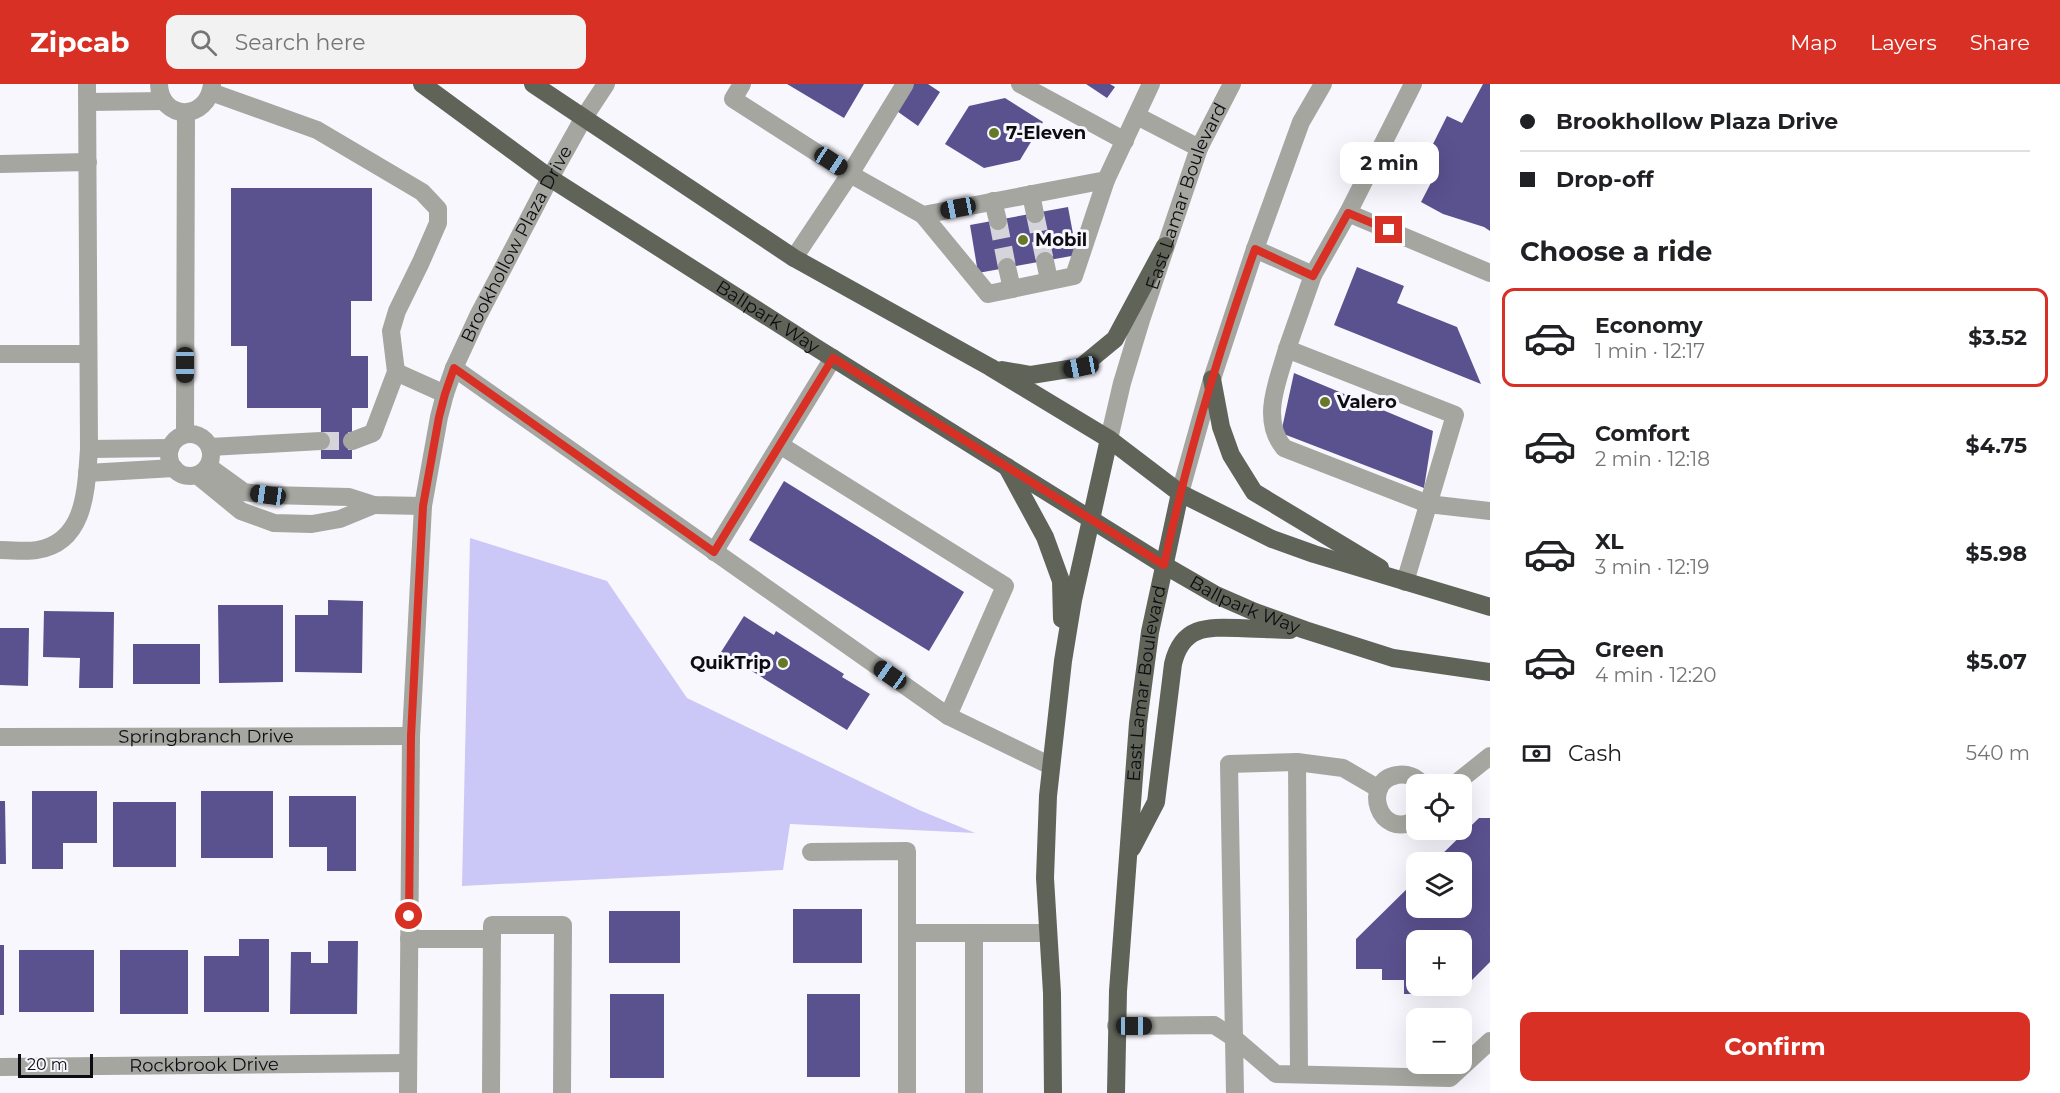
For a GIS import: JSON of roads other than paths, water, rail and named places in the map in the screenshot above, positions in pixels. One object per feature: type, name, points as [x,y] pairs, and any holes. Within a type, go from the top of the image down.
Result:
[{"type":"main road","name":"Ballpark Way","points":[[422,84],[550,178],[833,358],[1164,565],[1216,595],[1305,630],[1393,657],[1490,672]]},
{"type":"main road","points":[[533,84],[794,258],[990,367],[1109,439],[1180,493],[1272,539],[1490,607]]},
{"type":"main road","points":[[990,367],[1031,375],[1081,367],[1114,339],[1165,246]]},
{"type":"main road","points":[[1212,379],[1221,427],[1228,446],[1239,470],[1254,492],[1405,582]]},
{"type":"main road","name":"East Lamar Boulevard","points":[[1053,1093],[1052,993],[1045,878],[1051,766],[1063,661],[1073,600],[1109,439]]},
{"type":"main road","points":[[1007,465],[1045,537],[1061,581],[1063,661]]},
{"type":"main road","name":"East Lamar Boulevard","points":[[1116,1093],[1116,1026],[1138,723],[1150,632],[1180,493]]},
{"type":"main road","points":[[1129,854],[1156,802],[1173,664],[1180,645],[1194,632],[1213,627],[1305,630]]},
{"type":"street","name":"Brookhollow Plaza Drive","points":[[408,1093],[411,736],[423,506],[445,394],[454,368],[478,316],[550,178],[583,118],[606,84]]},
{"type":"street","points":[[742,84],[733,99],[850,174],[923,215],[988,294],[1074,276],[1106,180],[1151,84]]},
{"type":"street","points":[[794,258],[850,174],[905,84]]},
{"type":"street","points":[[1020,84],[1125,141]]},
{"type":"street","name":"East Lamar Boulevard","points":[[1109,439],[1122,383],[1198,148],[1232,84]]},
{"type":"street","name":"East Lamar Boulevard","points":[[1180,493],[1212,379],[1255,249],[1301,122],[1323,84]]},
{"type":"street","points":[[1413,84],[1348,213],[1313,276],[1287,349],[1270,411],[1277,439],[1284,448],[1428,504],[1490,510]]},
{"type":"street","points":[[0,550],[36,550],[61,543],[72,529],[84,503],[89,449],[87,93],[162,93],[170,107],[186,113],[202,107],[211,88],[317,130],[422,192],[438,209],[438,223],[422,262],[397,311],[391,331],[396,372],[373,434],[352,441]]},
{"type":"street","points":[[185,434],[186,113]]},
{"type":"street","points":[[1137,116],[1198,148]]},
{"type":"street","points":[[0,164],[88,162]]},
{"type":"street","points":[[923,215],[1106,180]]},
{"type":"street","points":[[1031,194],[1035,214]]},
{"type":"street","points":[[993,201],[998,220]]},
{"type":"street","points":[[1348,213],[1490,273]]},
{"type":"street","points":[[1255,249],[1313,276]]},
{"type":"street","points":[[1045,261],[1049,280]]},
{"type":"street","points":[[1007,267],[1012,289]]},
{"type":"street","points":[[1287,349],[1455,415],[1405,582]]},
{"type":"street","points":[[0,354],[88,354]]},
{"type":"street","points":[[714,552],[833,358]]},
{"type":"street","points":[[454,368],[948,716],[1051,766]]},
{"type":"street","points":[[396,372],[445,394]]},
{"type":"street","points":[[185,434],[199,435],[210,447],[211,460],[202,471],[184,475],[170,462],[170,448],[178,437],[185,434]]},
{"type":"street","points":[[210,447],[321,441]]},
{"type":"street","points":[[780,445],[1005,586],[948,716]]},
{"type":"street","points":[[89,449],[170,448]]},
{"type":"street","points":[[87,473],[174,468]]},
{"type":"street","points":[[202,471],[244,492],[268,495],[349,497],[374,506],[423,506]]},
{"type":"street","points":[[202,471],[241,511],[274,523],[312,524],[340,519],[374,506]]},
{"type":"street","name":"Springbranch Drive","points":[[0,737],[411,736]]},
{"type":"street","points":[[1468,774],[1490,756]]},
{"type":"street","points":[[1297,762],[1299,1074]]},
{"type":"street","points":[[1235,1093],[1229,764],[1297,762],[1343,768],[1379,789]]},
{"type":"street","points":[[1406,775],[1394,775],[1386,780],[1379,789],[1376,800],[1379,811],[1387,820],[1397,825],[1406,824]]},
{"type":"street","points":[[811,852],[907,851],[907,1093]]},
{"type":"street","points":[[491,1093],[492,925],[563,925],[562,1093]]},
{"type":"street","points":[[907,933],[1048,933]]},
{"type":"street","points":[[974,933],[974,1093]]},
{"type":"street","points":[[409,939],[492,939]]},
{"type":"street","points":[[1116,1026],[1214,1025],[1234,1038],[1276,1074],[1299,1074],[1367,1084],[1450,1078],[1490,1041]]},
{"type":"street","name":"Rockbrook Drive","points":[[0,1067],[408,1063]]},
{"type":"tunnel","points":[[1035,214],[1045,261]]},
{"type":"tunnel","points":[[998,221],[1007,267]]},
{"type":"tunnel","points":[[321,441],[352,441]]},
{"type":"place","name":"7-Eleven","points":[[994,133]]},
{"type":"place","name":"Mobil","points":[[1023,240]]},
{"type":"place","name":"Valero","points":[[1325,402]]},
{"type":"place","name":"QuikTrip","points":[[783,663]]}]
